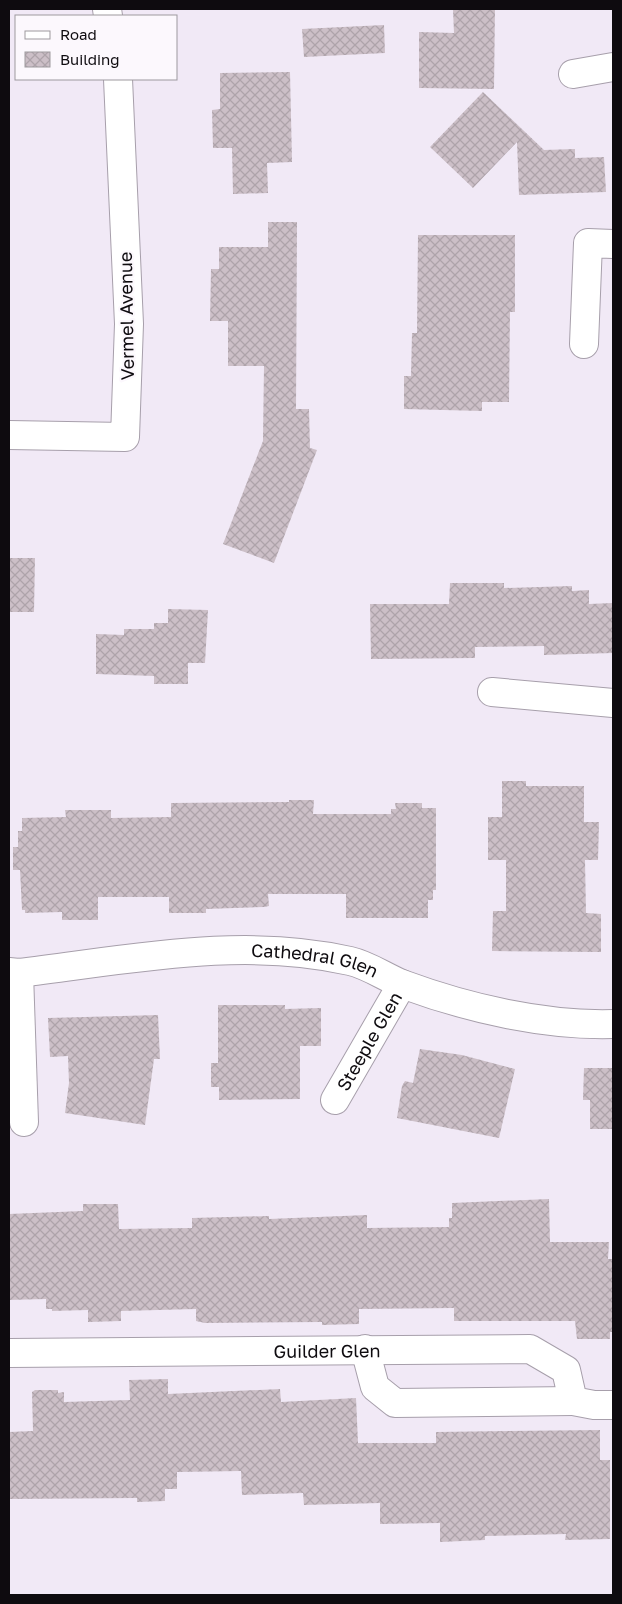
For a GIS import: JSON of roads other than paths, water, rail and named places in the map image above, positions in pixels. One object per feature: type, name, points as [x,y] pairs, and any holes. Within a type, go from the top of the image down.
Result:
[{"type":"street","points":[[572,74],[613,67]]},
{"type":"street","name":"Vermel Avenue","points":[[9,435],[125,436],[129,324],[118,80]]},
{"type":"street","points":[[584,344],[588,244],[613,244]]},
{"type":"street","points":[[492,692],[613,703]]},
{"type":"street","name":"Cathedral Glen","points":[[14,973],[204,951],[294,952],[352,962],[402,984],[475,1007],[583,1025],[613,1024]]},
{"type":"street","points":[[14,973],[24,1122]]},
{"type":"street","name":"Steeple Glen","points":[[335,1100],[402,984]]},
{"type":"street","points":[[366,1349],[375,1387],[395,1403],[573,1402],[613,1405]]},
{"type":"street","name":"Guilder Glen","points":[[9,1353],[530,1349],[566,1370],[573,1402]]}]
